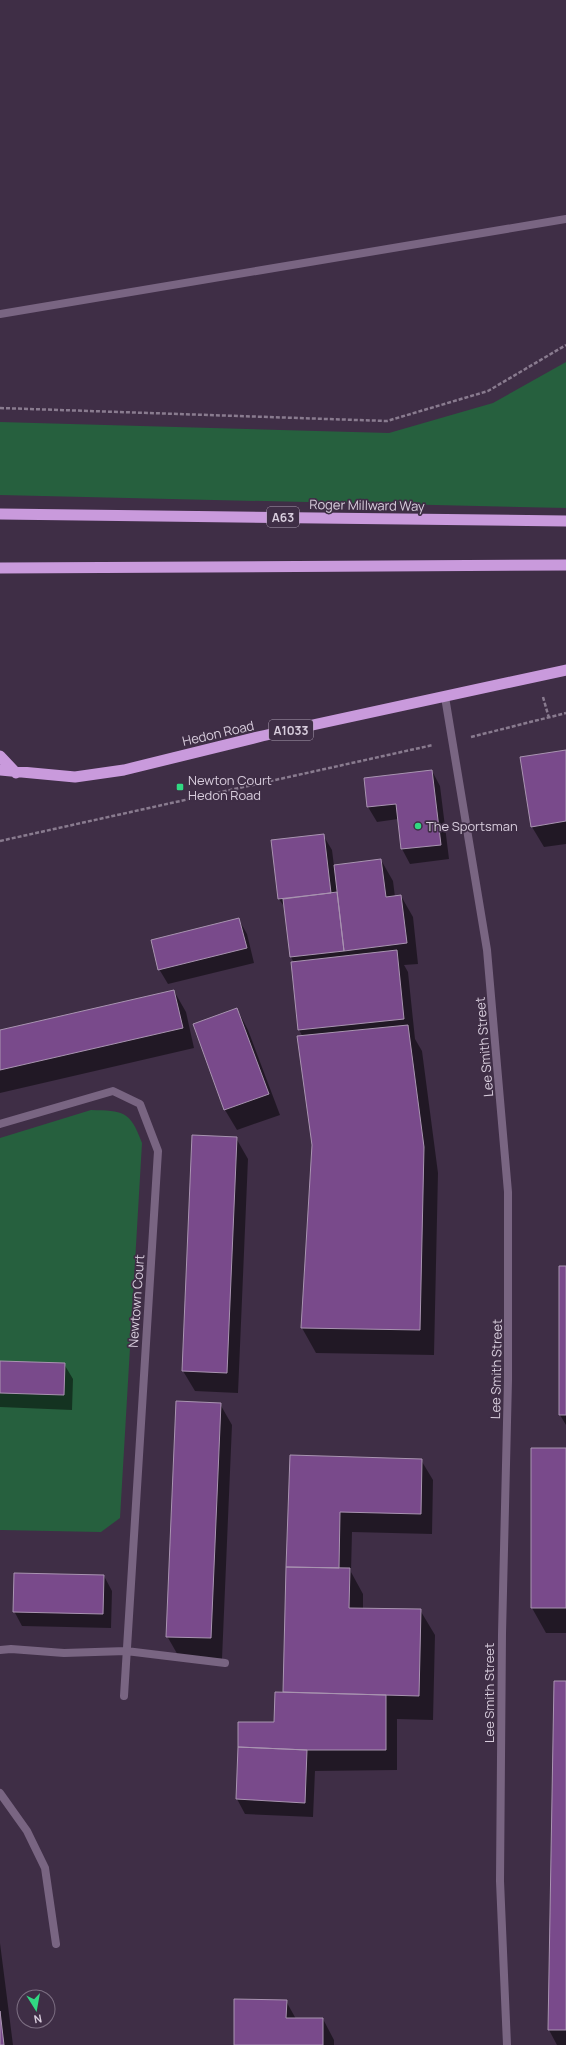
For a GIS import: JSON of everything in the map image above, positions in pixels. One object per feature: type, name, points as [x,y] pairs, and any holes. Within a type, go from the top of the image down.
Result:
[{"type":"highway","name":"Roger Millward Way","points":[[0,514],[566,521]]},
{"type":"highway","points":[[0,568],[566,564]]},
{"type":"highway","name":"Hedon Road","points":[[16,772],[75,777],[124,770],[262,736],[566,670]]},
{"type":"highway","points":[[0,756],[16,772]]},
{"type":"highway","name":"A1033","points":[[0,770],[16,772]]},
{"type":"street","points":[[0,314],[566,219]]},
{"type":"street","name":"Lee Smith Street","points":[[445,697],[487,950],[508,1192],[508,1380],[502,1634],[500,1873],[507,2045]]},
{"type":"street","name":"Newtown Court","points":[[0,1124],[113,1091],[140,1104],[158,1151],[124,1696]]},
{"type":"street","points":[[0,1650],[11,1649],[64,1653],[126,1650],[225,1663]]},
{"type":"street","points":[[0,1793],[27,1831],[45,1868],[56,1944]]},
{"type":"path","points":[[0,408],[387,420],[488,391],[566,345]]},
{"type":"path","points":[[0,841],[452,741],[566,713]]},
{"type":"green space","points":[[566,362],[566,508],[0,495],[0,422],[389,433],[493,403]]},
{"type":"green space","points":[[91,1110],[111,1111],[124,1114],[129,1118],[138,1132],[142,1143],[120,1518],[101,1532],[0,1530],[0,1138]]},
{"type":"building","points":[[566,750],[566,821],[531,827],[520,757]]},
{"type":"building","name":"The Sportsman","points":[[432,770],[441,845],[401,849],[396,804],[367,807],[364,778]]},
{"type":"building","points":[[324,834],[331,893],[278,899],[271,840]]},
{"type":"building","points":[[381,859],[386,897],[401,895],[407,943],[344,951],[334,865]]},
{"type":"building","points":[[337,892],[344,951],[290,957],[283,899]]},
{"type":"building","points":[[239,918],[247,948],[158,970],[151,940]]},
{"type":"building","points":[[397,950],[404,1019],[298,1030],[291,962]]},
{"type":"building","points":[[174,990],[183,1028],[0,1070],[0,1030]]},
{"type":"building","points":[[237,1008],[269,1094],[224,1110],[193,1024]]},
{"type":"building","points":[[408,1025],[424,1147],[420,1330],[301,1328],[312,1145],[297,1036]]},
{"type":"building","points":[[192,1135],[237,1137],[227,1373],[182,1371]]},
{"type":"building","points":[[559,1266],[566,1266],[566,1415],[559,1415]]},
{"type":"building","points":[[0,1361],[65,1363],[64,1395],[0,1393]]},
{"type":"building","points":[[176,1401],[221,1403],[211,1638],[166,1637]]},
{"type":"building","points":[[531,1448],[566,1448],[566,1608],[531,1608]]},
{"type":"building","points":[[290,1455],[422,1459],[421,1514],[340,1512],[339,1568],[286,1567]]},
{"type":"building","points":[[286,1567],[350,1568],[349,1608],[421,1609],[419,1696],[283,1692]]},
{"type":"building","points":[[14,1573],[104,1575],[103,1614],[13,1612]]},
{"type":"building","points":[[554,1681],[566,1681],[566,2030],[548,2030]]},
{"type":"building","points":[[275,1692],[386,1695],[386,1750],[307,1750],[238,1747],[238,1722],[274,1722]]},
{"type":"building","points":[[238,1747],[307,1750],[305,1803],[236,1799]]},
{"type":"building","points":[[234,1999],[287,2000],[286,2018],[323,2018],[323,2045],[234,2045]]},
{"type":"building","points":[[0,2011],[4,2045],[0,2045]]},
{"type":"place","name":"Newton Court Hedon Road","points":[[180,787]]},
{"type":"place","name":"The Sportsman","points":[[418,826]]}]
